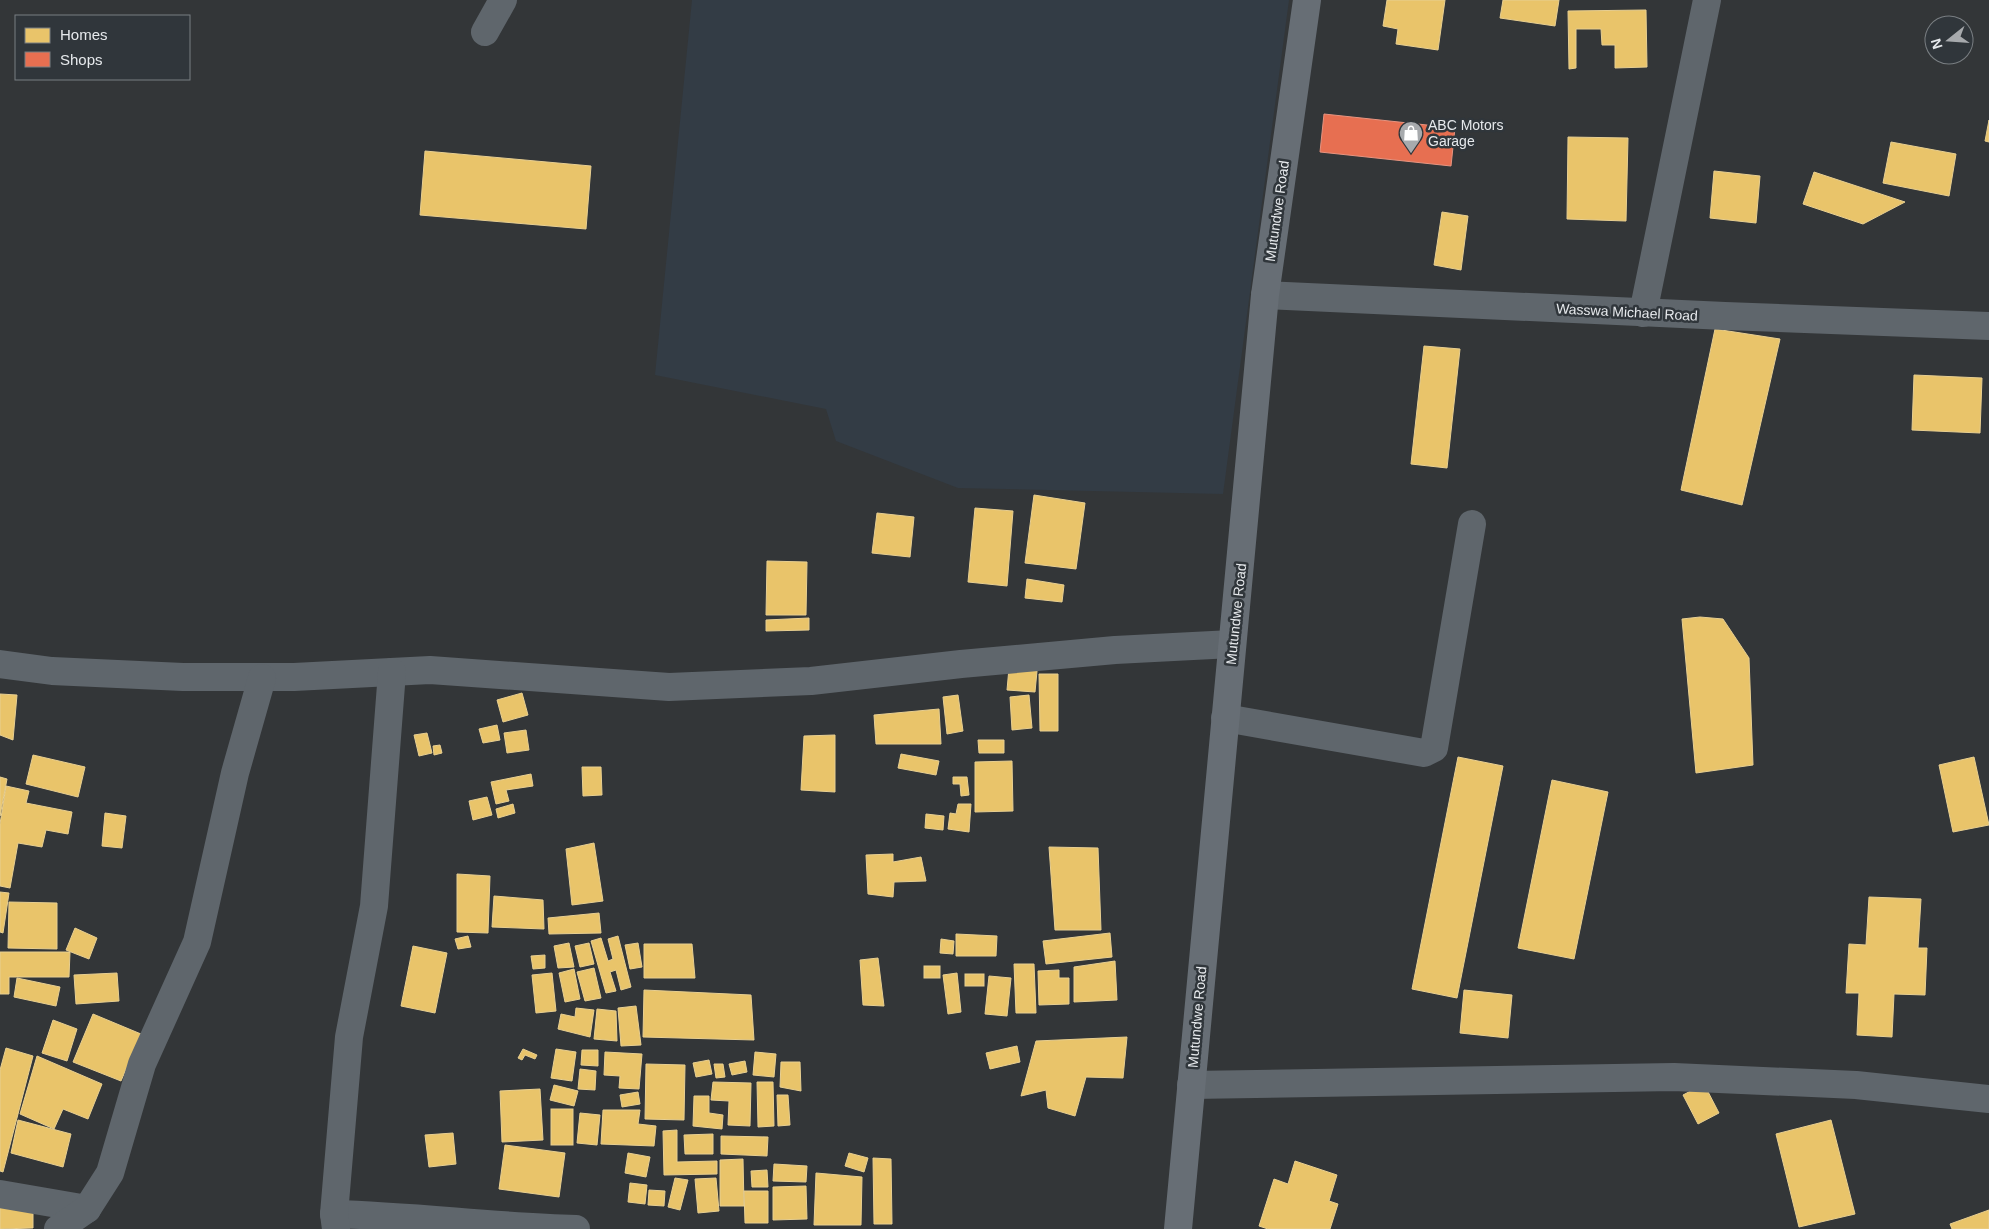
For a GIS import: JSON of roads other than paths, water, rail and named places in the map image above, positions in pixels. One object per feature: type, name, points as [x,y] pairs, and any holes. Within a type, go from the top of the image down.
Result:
[{"type":"main road","name":"Mutundwe Road","points":[[1178,1229],[1265,295],[1307,0]]},
{"type":"street","points":[[485,32],[504,0]]},
{"type":"street","points":[[1643,313],[1707,0]]},
{"type":"street","name":"Wasswa Michael Road","points":[[1265,295],[1643,313],[1989,326]]},
{"type":"street","points":[[1225,718],[1424,753],[1434,748],[1472,524]]},
{"type":"street","points":[[0,664],[52,671],[183,677],[262,678],[430,670],[669,687],[811,681],[961,664],[1114,650],[1232,644]]},
{"type":"street","points":[[392,672],[374,906],[349,1038],[335,1221],[452,1220],[531,1228],[576,1229]]},
{"type":"street","points":[[58,1229],[87,1209],[110,1172],[142,1064],[197,942],[235,773],[262,678]]},
{"type":"street","points":[[1190,1085],[1674,1077],[1856,1085],[1989,1099]]},
{"type":"street","points":[[0,1194],[87,1209]]},
{"type":"place","name":"ABC Motors Garage","points":[[1411,154]]}]
